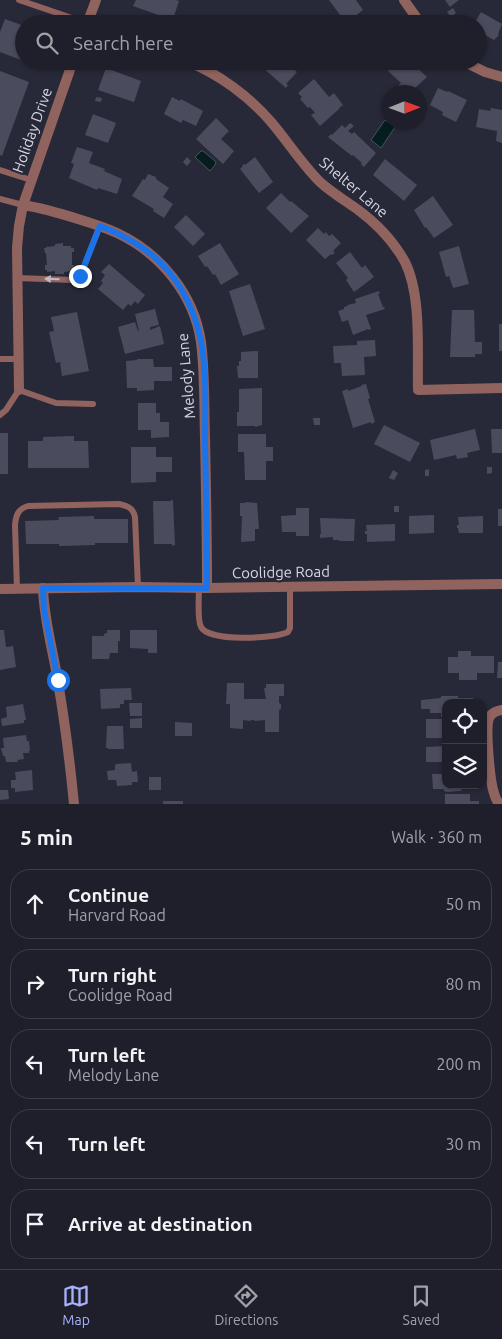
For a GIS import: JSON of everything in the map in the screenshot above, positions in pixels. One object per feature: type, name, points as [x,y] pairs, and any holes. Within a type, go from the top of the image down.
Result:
[{"type":"street","points":[[90,15],[96,0]]},
{"type":"street","points":[[404,0],[415,15]]},
{"type":"street","name":"Holiday Drive","points":[[19,390],[17,248],[19,226],[30,180],[70,70]]},
{"type":"street","name":"Shelter Lane","points":[[204,70],[229,85],[255,106],[271,122],[308,169],[339,198],[372,221],[386,234],[397,249],[405,263],[416,300],[418,390],[502,388]]},
{"type":"street","points":[[481,70],[502,76]]},
{"type":"street","name":"Melody Lane","points":[[23,205],[50,210],[100,226],[132,240],[161,263],[176,281],[196,319],[201,341],[204,379],[203,588]]},
{"type":"street","name":"Coolidge Road","points":[[0,589],[290,588],[502,584]]},
{"type":"street","points":[[43,588],[44,610],[64,718],[74,804]]},
{"type":"street","points":[[499,804],[493,793],[490,773],[488,726],[489,718],[492,714],[495,711],[502,710]]},
{"type":"lane","points":[[19,0],[63,15]]},
{"type":"lane","points":[[0,170],[30,180]]},
{"type":"lane","points":[[0,199],[23,205]]},
{"type":"lane","points":[[17,278],[77,279],[82,272],[100,226]]},
{"type":"lane","points":[[0,359],[18,359]]},
{"type":"lane","points":[[0,415],[6,410],[19,390],[56,403],[93,404]]},
{"type":"lane","points":[[17,589],[16,517],[18,511],[28,506],[119,504],[131,508],[136,517],[138,588]]},
{"type":"lane","points":[[203,588],[199,617],[200,626],[205,632],[217,636],[234,637],[268,637],[288,632],[290,628],[290,588]]},
{"type":"shaded area","points":[[382,124],[382,130],[393,130],[381,148],[371,140]]},
{"type":"shaded area","points":[[201,151],[216,162],[210,171],[195,157]]},
{"type":"building","points":[[136,0],[179,1],[174,15],[158,15],[133,6]]},
{"type":"building","points":[[329,0],[356,0],[363,10],[356,15],[340,15]]},
{"type":"building","points":[[445,0],[459,0],[450,7]]},
{"type":"building","points":[[453,8],[456,13],[449,15],[447,12]]},
{"type":"building","points":[[487,15],[502,24],[499,35],[494,40],[487,36]]},
{"type":"building","points":[[5,19],[15,23],[15,58],[0,52],[0,32]]},
{"type":"building","points":[[105,70],[111,70],[141,81],[134,102],[98,90]]},
{"type":"building","points":[[265,70],[295,70],[297,72],[286,84],[288,85],[286,88]]},
{"type":"building","points":[[389,70],[419,70],[427,77],[418,85],[399,85],[401,83]]},
{"type":"building","points":[[0,71],[29,82],[2,156],[0,155]]},
{"type":"building","points":[[314,79],[329,97],[334,93],[343,105],[320,126],[311,115],[315,113],[300,99],[302,97],[298,93]]},
{"type":"building","points":[[438,88],[467,100],[456,122],[442,115],[443,112],[430,105]]},
{"type":"building","points":[[96,97],[102,98],[101,102],[95,101]]},
{"type":"building","points":[[172,97],[180,101],[181,99],[203,111],[196,126],[183,120],[181,123],[164,114]]},
{"type":"building","points":[[491,108],[502,110],[502,143],[496,141],[497,131],[476,127],[479,109],[490,111]]},
{"type":"building","points":[[93,114],[116,123],[108,143],[85,135]]},
{"type":"building","points":[[216,118],[229,131],[221,139],[234,151],[223,164],[196,139]]},
{"type":"building","points":[[350,123],[354,126],[348,131],[352,134],[354,132],[376,153],[364,167],[353,155],[328,137],[342,125],[345,128]]},
{"type":"building","points":[[77,147],[93,152],[89,163],[105,169],[104,171],[122,179],[117,194],[98,188],[97,190],[69,178],[74,164],[71,163]]},
{"type":"building","points":[[187,157],[191,161],[187,166],[183,162]]},
{"type":"building","points":[[255,157],[273,182],[259,193],[240,169],[242,165],[245,165]]},
{"type":"building","points":[[385,159],[417,185],[404,201],[373,175]]},
{"type":"building","points":[[148,174],[156,177],[156,179],[169,188],[163,197],[173,204],[164,218],[153,211],[154,209],[132,196]]},
{"type":"building","points":[[281,193],[309,216],[291,233],[266,208]]},
{"type":"building","points":[[433,196],[453,225],[434,238],[425,228],[414,210]]},
{"type":"building","points":[[186,215],[205,234],[193,246],[174,227]]},
{"type":"building","points":[[318,228],[324,234],[326,232],[329,236],[332,234],[341,243],[333,251],[335,253],[325,259],[306,240]]},
{"type":"building","points":[[63,243],[63,246],[74,248],[74,252],[72,252],[73,271],[64,272],[64,274],[55,274],[55,271],[47,272],[45,270],[45,265],[47,265],[44,248]]},
{"type":"building","points":[[220,243],[239,274],[221,285],[215,274],[213,275],[207,266],[205,267],[198,256]]},
{"type":"building","points":[[459,246],[469,284],[453,288],[449,276],[446,277],[439,252]]},
{"type":"building","points":[[350,252],[362,268],[365,265],[374,277],[354,292],[346,280],[348,278],[336,263]]},
{"type":"building","points":[[109,264],[145,295],[138,304],[135,301],[131,306],[128,304],[123,310],[98,289],[103,283],[101,281],[105,275],[101,272]]},
{"type":"building","points":[[250,284],[265,329],[243,336],[229,291]]},
{"type":"building","points":[[379,291],[380,293],[378,294],[385,309],[366,315],[371,329],[353,335],[348,320],[342,322],[338,311],[344,309],[347,305],[356,303],[355,299]]},
{"type":"building","points":[[155,309],[159,325],[150,327],[150,330],[160,326],[164,344],[125,354],[118,327],[135,322],[139,331],[135,314]]},
{"type":"building","points":[[452,310],[474,310],[475,342],[482,342],[482,354],[475,354],[475,357],[450,357]]},
{"type":"building","points":[[77,312],[89,371],[62,376],[60,362],[56,363],[49,332],[54,331],[51,317]]},
{"type":"building","points":[[499,324],[502,324],[502,351],[499,351]]},
{"type":"building","points":[[375,340],[376,356],[364,357],[365,375],[342,376],[341,363],[334,363],[333,346],[357,345],[357,341]]},
{"type":"building","points":[[258,351],[258,378],[238,378],[237,366],[239,366],[239,361],[241,361],[241,352]]},
{"type":"building","points":[[153,359],[154,367],[172,367],[172,381],[154,381],[154,390],[137,391],[137,388],[127,388],[126,361]]},
{"type":"building","points":[[366,384],[370,398],[368,399],[375,422],[353,428],[342,391],[348,389],[348,391]]},
{"type":"building","points":[[262,388],[262,425],[255,427],[237,426],[239,389]]},
{"type":"building","points":[[138,403],[156,403],[156,413],[160,413],[160,422],[169,422],[169,437],[151,438],[151,430],[138,430]]},
{"type":"building","points":[[313,418],[320,418],[320,425],[314,425]]},
{"type":"building","points":[[384,425],[420,443],[410,462],[374,444]]},
{"type":"building","points":[[475,429],[480,450],[467,453],[468,457],[457,459],[456,455],[434,460],[430,440]]},
{"type":"building","points":[[491,429],[502,429],[502,453],[492,453]]},
{"type":"building","points":[[0,433],[8,433],[8,474],[0,474]]},
{"type":"building","points":[[238,434],[266,434],[266,447],[273,447],[273,461],[266,461],[266,480],[245,480],[244,452],[238,452]]},
{"type":"building","points":[[74,436],[74,441],[88,441],[89,468],[28,468],[28,441],[43,441],[43,437]]},
{"type":"building","points":[[131,447],[156,447],[156,457],[172,457],[172,472],[156,472],[156,482],[131,483]]},
{"type":"building","points":[[487,467],[492,467],[492,473],[487,474]]},
{"type":"building","points":[[429,469],[429,476],[425,476],[425,470]]},
{"type":"building","points":[[393,470],[398,473],[394,480],[389,478]]},
{"type":"building","points":[[173,500],[175,545],[154,544],[153,501]]},
{"type":"building","points":[[240,503],[257,503],[259,529],[255,529],[255,541],[241,542],[242,516],[240,516]]},
{"type":"building","points":[[394,506],[399,506],[399,512],[394,512]]},
{"type":"building","points":[[296,508],[309,508],[309,536],[296,536],[296,532],[282,532],[281,516],[296,515]]},
{"type":"building","points":[[498,509],[502,509],[502,526],[498,526]]},
{"type":"building","points":[[434,515],[434,533],[409,534],[409,516]]},
{"type":"building","points":[[94,516],[94,519],[128,519],[128,543],[59,546],[59,544],[26,544],[25,521],[59,520],[58,517]]},
{"type":"building","points":[[483,516],[483,533],[459,533],[457,528],[457,525],[459,525],[458,517]]},
{"type":"building","points":[[320,518],[355,519],[354,541],[333,540],[333,537],[320,538]]},
{"type":"building","points":[[395,524],[395,541],[367,542],[367,534],[365,534],[365,531],[367,531],[366,525]]},
{"type":"building","points":[[0,630],[4,630],[6,647],[13,646],[16,667],[0,670]]},
{"type":"building","points":[[107,630],[120,630],[118,653],[110,653],[109,659],[92,659],[92,636],[104,636]]},
{"type":"building","points":[[130,630],[157,630],[157,653],[148,653],[148,649],[130,648]]},
{"type":"building","points":[[458,651],[471,651],[471,656],[494,656],[494,673],[477,673],[477,680],[459,680],[459,673],[448,673],[448,657],[458,657]]},
{"type":"building","points":[[498,662],[502,662],[502,678],[497,678]]},
{"type":"building","points":[[227,683],[244,683],[244,699],[266,699],[264,688],[266,688],[266,684],[284,684],[284,696],[279,696],[281,709],[279,710],[279,732],[265,732],[265,720],[243,720],[243,729],[230,728],[230,704],[226,704]]},
{"type":"building","points":[[131,688],[132,700],[124,700],[124,704],[120,704],[120,708],[101,709],[100,689]]},
{"type":"building","points":[[441,696],[458,696],[458,698],[473,699],[442,699],[442,717],[441,713],[430,713],[430,709],[421,709],[421,700],[441,698]]},
{"type":"building","points":[[129,703],[142,703],[142,716],[130,716]]},
{"type":"building","points":[[23,704],[26,720],[24,720],[24,723],[2,726],[1,719],[7,717],[6,707]]},
{"type":"building","points":[[142,718],[142,728],[130,728],[130,719]]},
{"type":"building","points":[[426,719],[442,719],[442,738],[426,738]]},
{"type":"building","points":[[175,722],[192,723],[192,736],[175,736]]},
{"type":"building","points":[[107,726],[123,726],[124,749],[106,748]]},
{"type":"building","points":[[26,735],[27,741],[29,741],[29,753],[23,753],[24,759],[17,760],[18,762],[6,762],[1,748],[4,748],[3,738]]},
{"type":"building","points":[[442,746],[442,762],[426,762],[426,747]]},
{"type":"building","points":[[131,763],[132,772],[137,771],[138,782],[132,782],[132,785],[117,786],[116,780],[108,780],[107,771],[115,770],[116,764]]},
{"type":"building","points":[[32,770],[33,790],[15,792],[15,788],[11,788],[11,780],[16,780],[15,772]]},
{"type":"building","points":[[432,774],[442,774],[442,789],[433,789]]},
{"type":"building","points":[[149,777],[161,777],[161,790],[149,790]]},
{"type":"building","points":[[444,789],[461,789],[462,791],[448,792],[444,791]]},
{"type":"building","points":[[0,790],[8,790],[9,799],[0,800]]},
{"type":"building","points":[[445,794],[470,794],[470,801],[479,801],[479,804],[445,804]]},
{"type":"building","points":[[163,801],[183,801],[183,804],[163,804]]},
{"type":"route","points":[[58,680],[44,610],[43,588],[207,588],[204,379],[201,341],[196,319],[176,281],[161,263],[132,240],[100,226],[80,276]]}]
